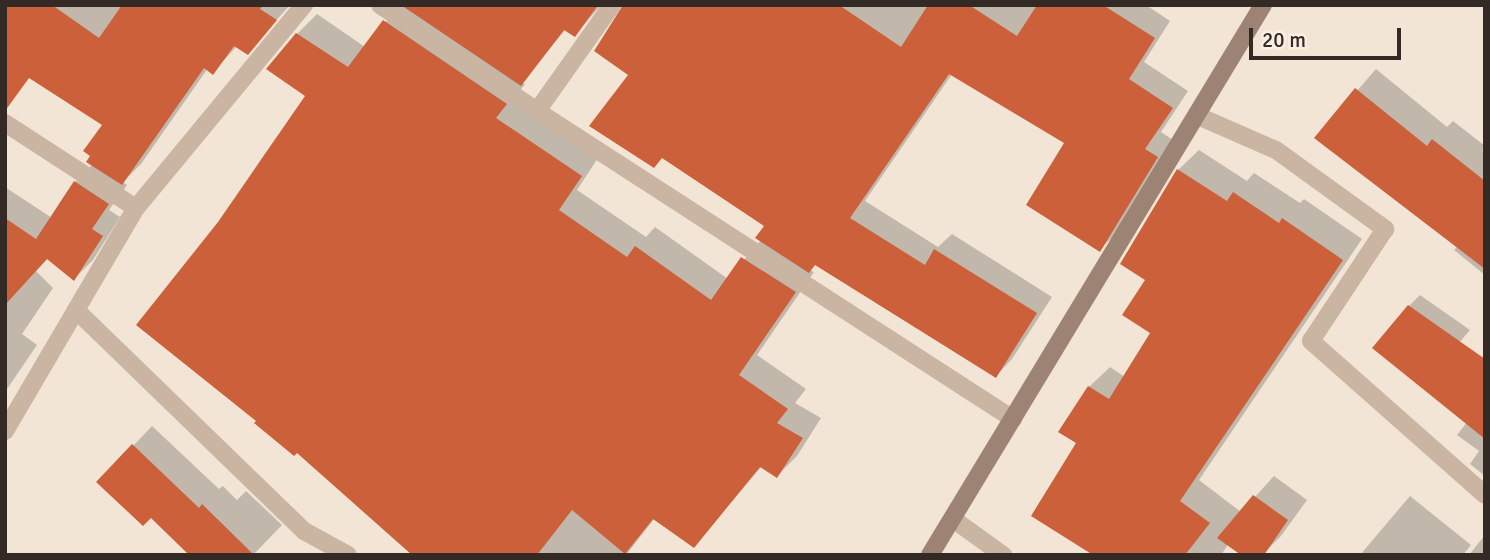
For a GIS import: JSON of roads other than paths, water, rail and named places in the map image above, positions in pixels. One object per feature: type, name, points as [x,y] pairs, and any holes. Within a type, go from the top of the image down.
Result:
[{"type":"street","points":[[5,431],[136,208],[304,5]]},
{"type":"street","points":[[380,5],[537,111],[1013,419]]},
{"type":"street","points":[[537,111],[612,5]]},
{"type":"street","points":[[930,555],[1263,5]]},
{"type":"street","points":[[1198,116],[1276,150],[1385,229],[1311,341],[1485,495]]},
{"type":"street","points":[[5,123],[136,208]]},
{"type":"street","points":[[76,310],[304,531],[348,555]]},
{"type":"street","points":[[953,519],[1003,555]]}]
